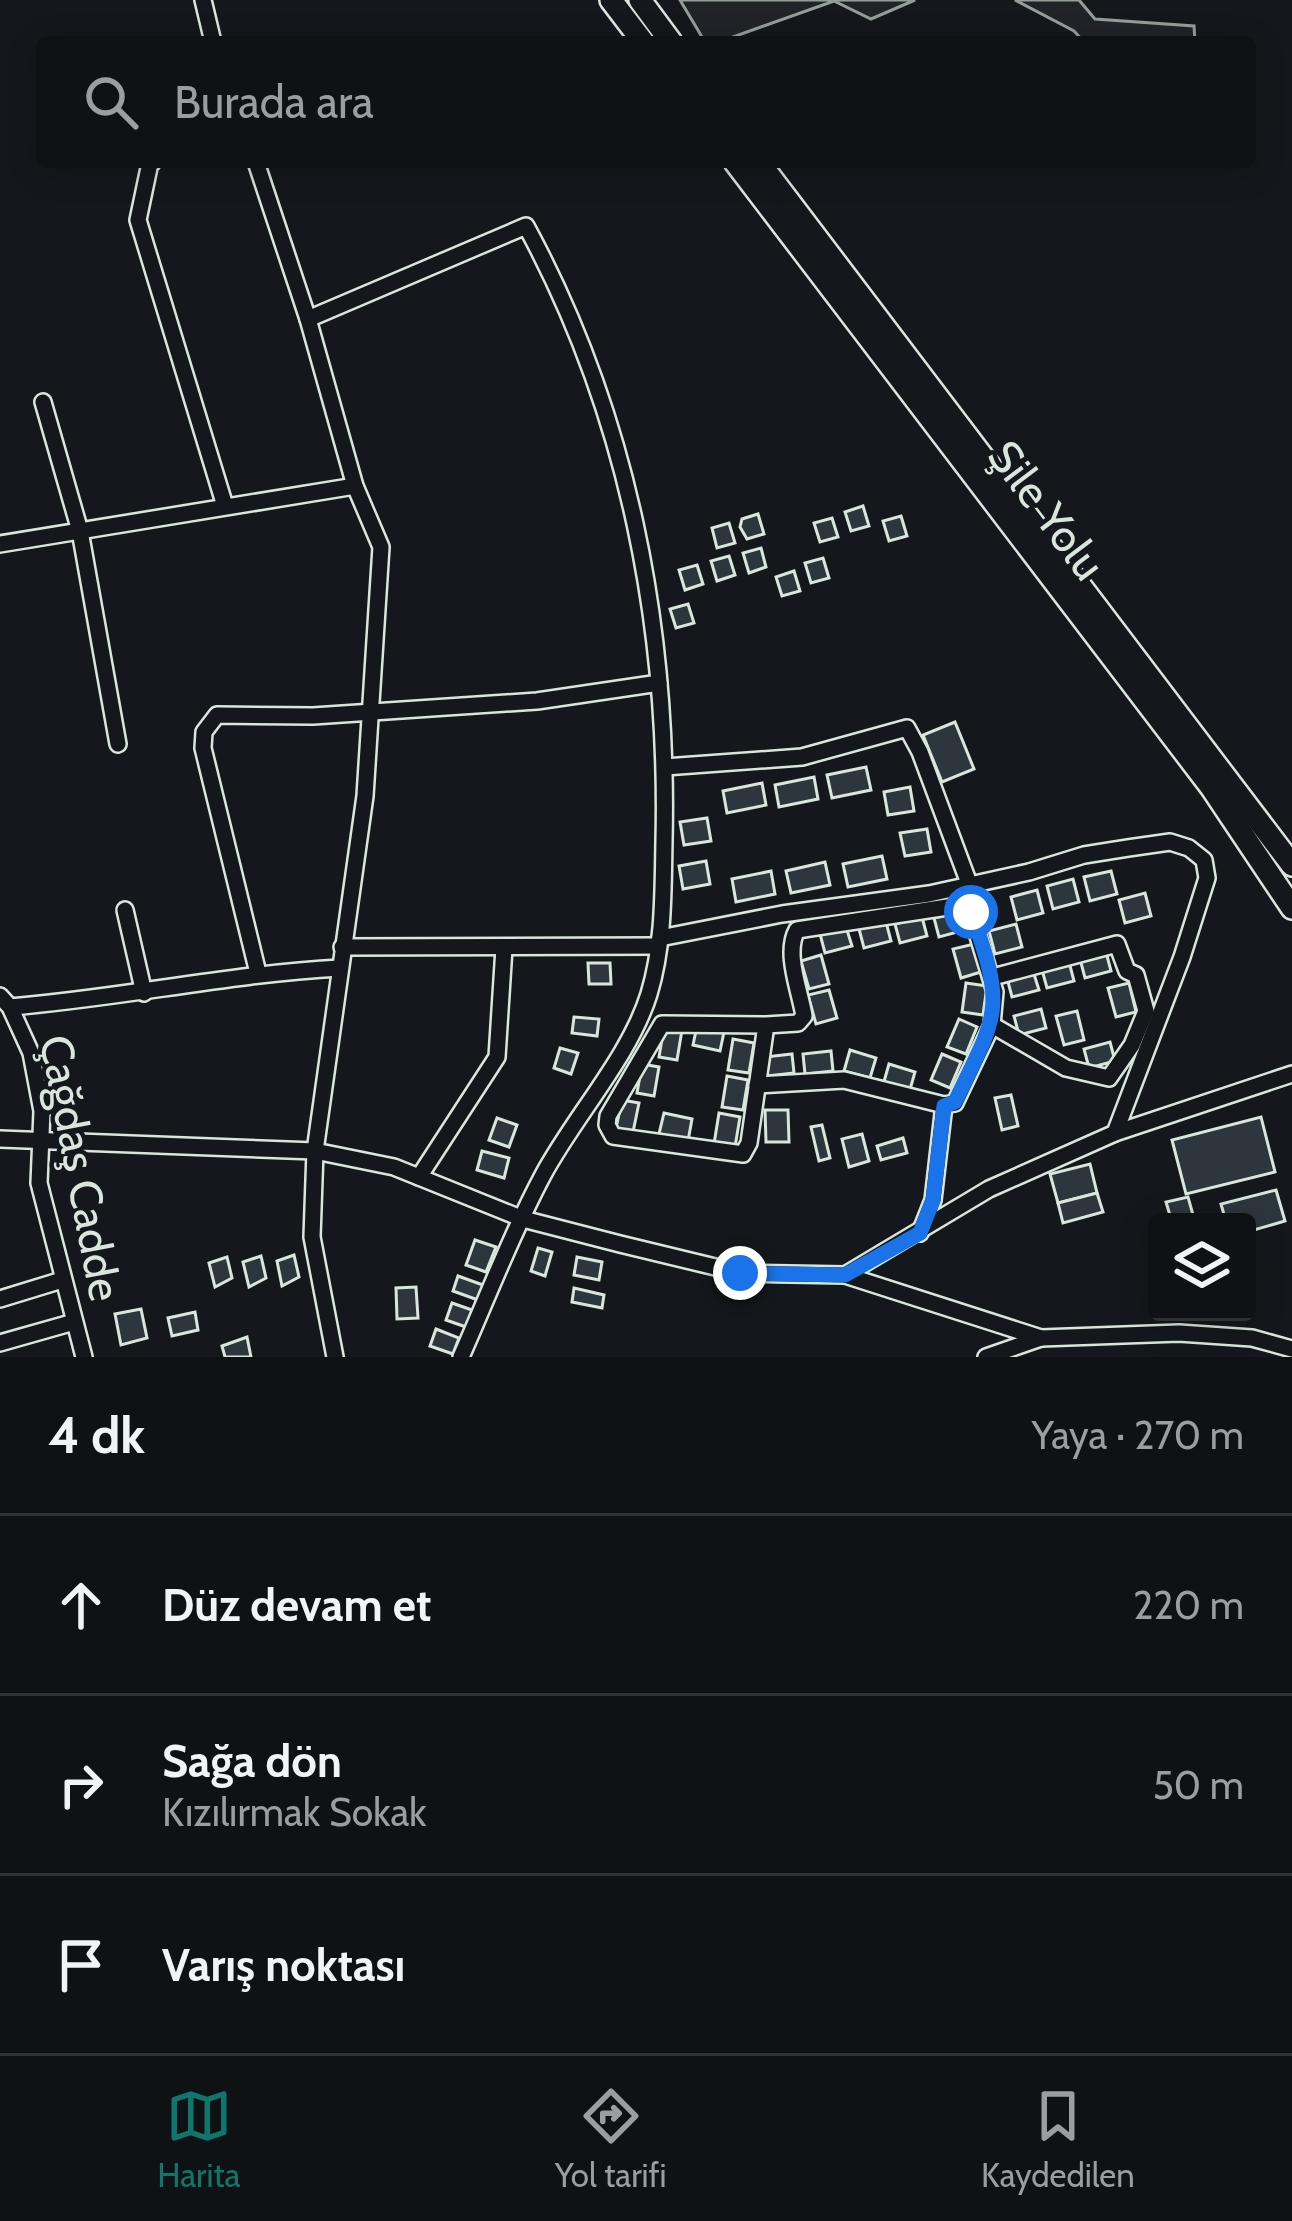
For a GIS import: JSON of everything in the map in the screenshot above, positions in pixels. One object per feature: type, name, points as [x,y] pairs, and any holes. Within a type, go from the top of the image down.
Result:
[{"type":"highway","points":[[611,0],[638,36]]},
{"type":"highway","points":[[640,0],[667,36]]},
{"type":"highway","name":"Şile Yolu","points":[[740,168],[1211,788],[1292,908]]},
{"type":"highway","name":"Şile Yolu","points":[[764,168],[1292,865]]},
{"type":"street","points":[[203,0],[212,36]]},
{"type":"street","points":[[149,168],[139,220],[225,506]]},
{"type":"street","points":[[258,168],[356,486],[381,548],[365,796],[315,1151],[312,1237],[335,1357]]},
{"type":"street","points":[[308,319],[526,226],[572,322],[607,412],[637,531],[665,767],[659,942],[648,996],[622,1048],[543,1175],[461,1357]]},
{"type":"street","points":[[43,402],[80,531],[118,744]]},
{"type":"street","points":[[0,544],[356,486]]},
{"type":"street","points":[[258,973],[203,748],[207,725],[224,713],[370,712],[537,701],[658,683]]},
{"type":"street","points":[[665,767],[802,757],[907,728],[966,886],[993,977],[992,1024],[955,1102],[944,1106],[844,1080],[757,1085]]},
{"type":"street","points":[[343,947],[659,942],[782,914],[966,886],[1084,855],[1170,842],[1204,860],[1207,878],[1114,1133]]},
{"type":"street","points":[[766,1025],[749,1143],[742,1154],[614,1136],[607,1125],[616,1099],[662,1024],[798,1023],[804,1016],[792,950],[797,930],[954,906],[971,912]]},
{"type":"street","points":[[125,910],[144,993]]},
{"type":"street","points":[[992,1024],[1066,1068],[1109,1078],[1132,1045],[1146,1011],[1136,975],[1127,971],[1117,944],[993,977]]},
{"type":"street","points":[[419,1177],[497,1057],[504,947]]},
{"type":"street","points":[[5,1002],[144,993],[258,973],[340,968]]},
{"type":"street","name":"Çağdaş Cadde","points":[[5,1002],[31,1053],[42,1111],[39,1183],[84,1357]]},
{"type":"street","points":[[845,1275],[989,1189],[1114,1133],[1292,1074]]},
{"type":"street","points":[[920,1233],[933,1200],[944,1106]]},
{"type":"street","points":[[0,1139],[315,1151],[394,1167],[523,1219],[740,1273],[845,1275],[1041,1338]]},
{"type":"street","points":[[0,1299],[62,1280]]},
{"type":"street","points":[[0,1343],[74,1322]]},
{"type":"street","points":[[986,1357],[1041,1338],[1179,1333],[1252,1338],[1292,1349]]},
{"type":"shaded area","points":[[680,0],[915,0],[871,19],[834,1],[736,36],[701,36]]},
{"type":"shaded area","points":[[1015,0],[1079,0],[1095,19],[1194,26],[1195,36],[1079,36]]},
{"type":"building","points":[[863,506],[869,526],[851,531],[845,512]]},
{"type":"building","points":[[758,514],[764,534],[747,539],[740,527],[742,519]]},
{"type":"building","points":[[901,516],[907,536],[889,541],[883,521]]},
{"type":"building","points":[[832,518],[838,537],[820,542],[814,523]]},
{"type":"building","points":[[729,523],[735,543],[717,548],[712,528]]},
{"type":"building","points":[[761,548],[766,567],[749,573],[743,553]]},
{"type":"building","points":[[729,556],[735,575],[717,581],[711,561]]},
{"type":"building","points":[[823,558],[829,578],[811,583],[805,563]]},
{"type":"building","points":[[697,565],[703,584],[685,590],[679,570]]},
{"type":"building","points":[[794,571],[800,591],[782,596],[776,577]]},
{"type":"building","points":[[688,604],[694,623],[676,628],[670,609]]},
{"type":"building","points":[[955,722],[974,769],[942,782],[923,735]]},
{"type":"building","points":[[866,767],[871,790],[832,798],[827,775]]},
{"type":"building","points":[[814,777],[818,799],[779,807],[775,785]]},
{"type":"building","points":[[762,783],[766,805],[727,813],[723,791]]},
{"type":"building","points":[[910,787],[914,811],[888,815],[884,792]]},
{"type":"building","points":[[707,818],[711,841],[684,845],[680,822]]},
{"type":"building","points":[[927,829],[931,852],[905,856],[900,833]]},
{"type":"building","points":[[882,856],[887,879],[848,887],[843,864]]},
{"type":"building","points":[[706,861],[710,884],[683,889],[679,866]]},
{"type":"building","points":[[825,862],[830,885],[791,893],[786,871]]},
{"type":"building","points":[[771,871],[775,894],[736,902],[732,879]]},
{"type":"building","points":[[1111,871],[1117,894],[1090,901],[1084,877]]},
{"type":"building","points":[[1073,879],[1079,902],[1053,909],[1047,886]]},
{"type":"building","points":[[1037,890],[1043,913],[1017,920],[1011,897]]},
{"type":"building","points":[[1145,893],[1151,916],[1125,923],[1119,900]]},
{"type":"building","points":[[960,911],[965,930],[939,937],[934,918]]},
{"type":"building","points":[[922,917],[927,936],[900,943],[895,924]]},
{"type":"building","points":[[886,922],[891,941],[864,948],[859,929]]},
{"type":"building","points":[[1016,924],[1022,947],[995,954],[989,931]]},
{"type":"building","points":[[846,927],[852,946],[825,953],[820,934]]},
{"type":"building","points":[[974,944],[981,972],[961,978],[953,949]]},
{"type":"building","points":[[1106,952],[1111,971],[1085,978],[1080,959]]},
{"type":"building","points":[[821,955],[829,984],[809,989],[801,961]]},
{"type":"building","points":[[1069,962],[1074,981],[1047,988],[1042,970]]},
{"type":"building","points":[[588,963],[610,963],[611,984],[589,984]]},
{"type":"building","points":[[1033,971],[1039,990],[1012,997],[1007,978]]},
{"type":"building","points":[[966,983],[987,986],[983,1015],[962,1012]]},
{"type":"building","points":[[1129,983],[1136,1012],[1116,1017],[1108,988]]},
{"type":"building","points":[[829,990],[837,1018],[816,1024],[808,995]]},
{"type":"building","points":[[1041,1009],[1046,1028],[1019,1035],[1014,1016]]},
{"type":"building","points":[[1077,1011],[1084,1040],[1064,1045],[1056,1016]]},
{"type":"building","points":[[574,1017],[599,1019],[597,1036],[572,1033]]},
{"type":"building","points":[[959,1019],[977,1027],[966,1054],[947,1047]]},
{"type":"building","points":[[697,1026],[724,1032],[720,1051],[693,1045]]},
{"type":"building","points":[[664,1027],[682,1030],[677,1060],[659,1057]]},
{"type":"building","points":[[733,1039],[754,1043],[749,1073],[728,1070]]},
{"type":"building","points":[[1110,1042],[1115,1061],[1089,1068],[1084,1049]]},
{"type":"building","points":[[560,1048],[578,1053],[571,1074],[554,1068]]},
{"type":"building","points":[[850,1050],[876,1058],[870,1078],[844,1071]]},
{"type":"building","points":[[831,1051],[833,1071],[805,1074],[803,1054]]},
{"type":"building","points":[[792,1054],[794,1073],[767,1076],[765,1057]]},
{"type":"building","points":[[942,1054],[961,1062],[950,1088],[931,1080]]},
{"type":"building","points":[[642,1064],[659,1067],[654,1096],[637,1093]]},
{"type":"building","points":[[889,1064],[915,1072],[909,1093],[883,1085]]},
{"type":"building","points":[[727,1076],[748,1080],[743,1110],[722,1107]]},
{"type":"building","points":[[1011,1095],[1018,1126],[1002,1130],[995,1098]]},
{"type":"building","points":[[622,1100],[639,1103],[633,1132],[616,1128]]},
{"type":"building","points":[[765,1110],[788,1110],[789,1142],[766,1142]]},
{"type":"building","points":[[664,1113],[692,1119],[688,1141],[659,1134]]},
{"type":"building","points":[[719,1113],[740,1117],[735,1147],[714,1144]]},
{"type":"building","points":[[1261,1117],[1275,1172],[1186,1194],[1172,1140]]},
{"type":"building","points":[[497,1118],[517,1125],[509,1147],[489,1140]]},
{"type":"building","points":[[822,1125],[830,1158],[819,1161],[811,1127]]},
{"type":"building","points":[[862,1134],[869,1161],[849,1167],[842,1139]]},
{"type":"building","points":[[903,1138],[907,1153],[881,1160],[877,1146]]},
{"type":"building","points":[[482,1151],[509,1158],[504,1178],[477,1170]]},
{"type":"building","points":[[1090,1164],[1097,1193],[1058,1203],[1050,1174]]},
{"type":"building","points":[[1276,1190],[1285,1221],[1256,1229],[1256,1213],[1224,1213],[1221,1204]]},
{"type":"building","points":[[1097,1193],[1103,1212],[1063,1223],[1058,1203]]},
{"type":"building","points":[[1188,1197],[1192,1213],[1169,1213],[1166,1202]]},
{"type":"building","points":[[475,1240],[496,1247],[486,1272],[466,1265]]},
{"type":"building","points":[[538,1248],[552,1252],[545,1276],[531,1271]]},
{"type":"building","points":[[294,1255],[299,1277],[282,1286],[277,1261]]},
{"type":"building","points":[[261,1256],[266,1278],[249,1287],[243,1262]]},
{"type":"building","points":[[227,1257],[232,1278],[215,1287],[209,1263]]},
{"type":"building","points":[[577,1257],[602,1262],[599,1280],[574,1275]]},
{"type":"building","points":[[458,1276],[483,1285],[478,1300],[453,1291]]},
{"type":"building","points":[[416,1287],[418,1318],[397,1319],[396,1288]]},
{"type":"building","points":[[574,1288],[604,1295],[602,1308],[572,1302]]},
{"type":"building","points":[[452,1303],[472,1310],[466,1327],[446,1320]]},
{"type":"building","points":[[141,1309],[147,1338],[121,1345],[115,1314]]},
{"type":"building","points":[[195,1312],[198,1330],[172,1336],[168,1318]]},
{"type":"building","points":[[436,1329],[459,1338],[453,1354],[430,1346]]},
{"type":"building","points":[[247,1337],[251,1357],[225,1357],[222,1346]]},
{"type":"route","points":[[740,1273],[845,1275],[920,1233],[933,1200],[944,1106],[955,1102],[992,1024],[993,977],[971,912]]}]
